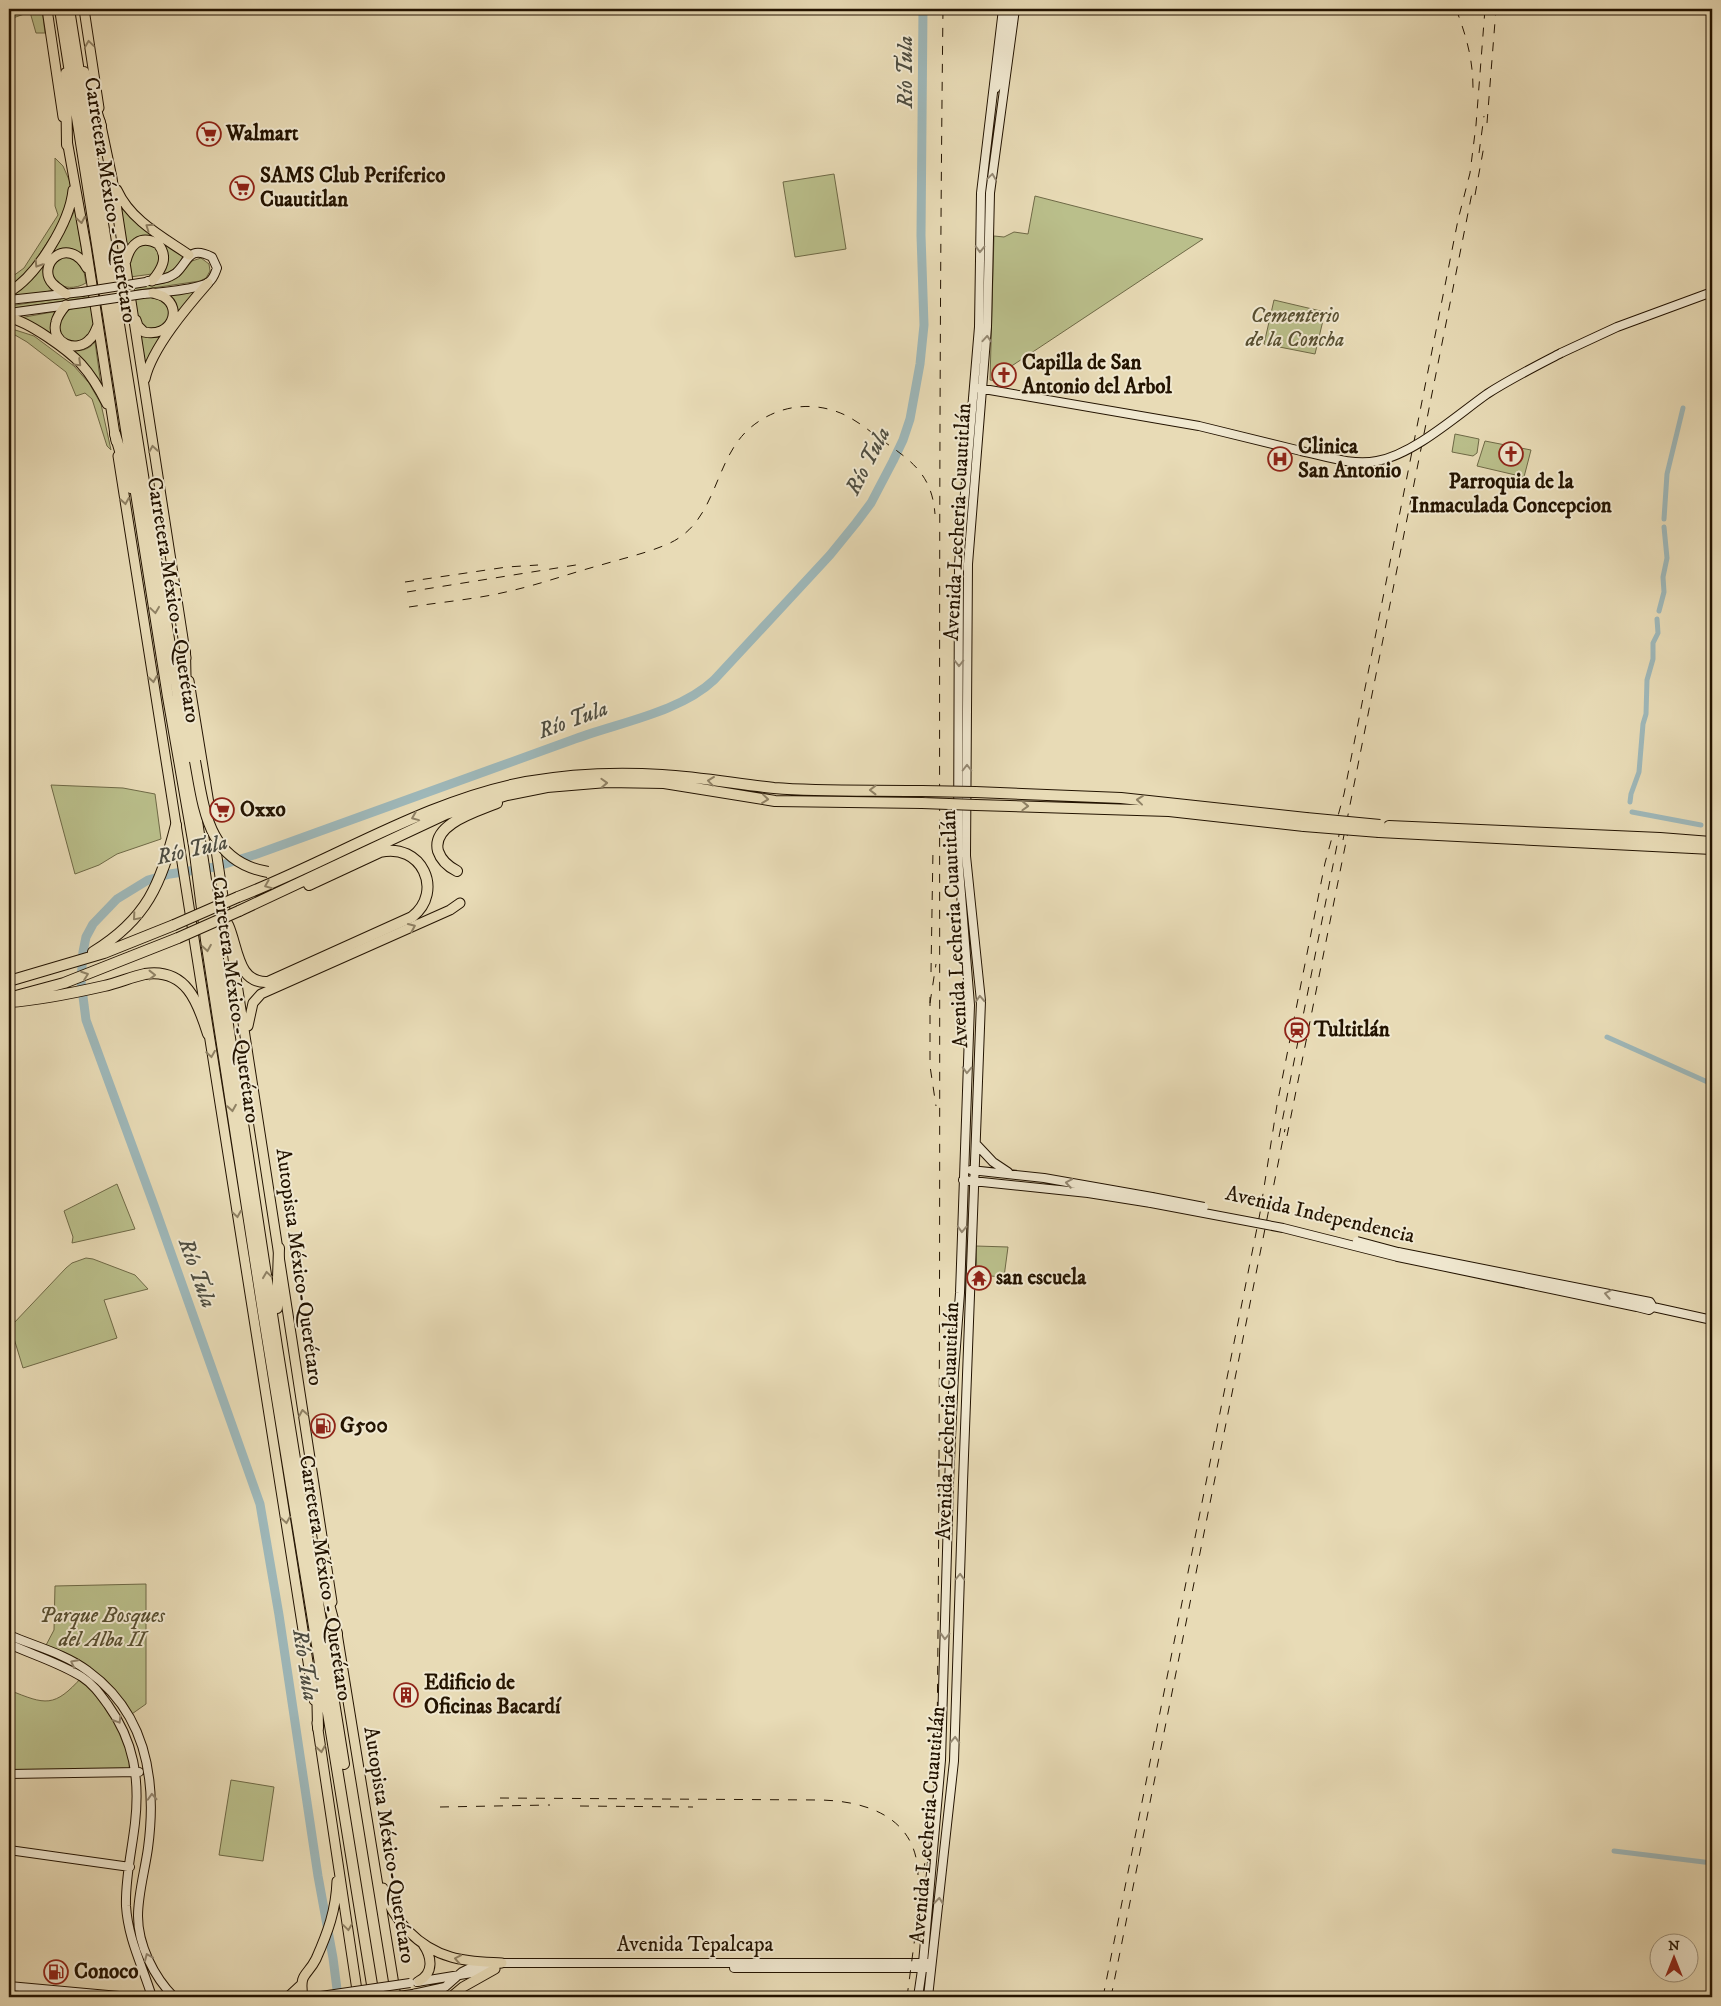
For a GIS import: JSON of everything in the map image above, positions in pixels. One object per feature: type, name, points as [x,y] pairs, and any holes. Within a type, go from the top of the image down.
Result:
[{"type":"highway","name":"Carretera México - Querétaro","points":[[60,9],[71,49],[380,1997]]},
{"type":"highway","name":"Carretera México - Querétaro","points":[[69,9],[71,49],[168,697],[197,845]]},
{"type":"highway","points":[[67,145],[71,49]]},
{"type":"highway","points":[[71,49],[101,126]]},
{"type":"highway","points":[[114,434],[144,538]]},
{"type":"highway","points":[[185,652],[186,701],[195,761],[204,810],[215,837],[227,852],[237,860],[255,869],[280,873],[313,865]]},
{"type":"highway","points":[[9,980],[22,978],[104,953],[313,865],[415,817],[478,794],[525,782],[605,773],[653,774],[776,788],[922,790],[1120,798],[1241,815],[1380,829],[1712,842]]},
{"type":"highway","points":[[9,998],[64,983],[178,938],[263,901],[446,814],[507,795],[565,785],[607,782],[664,783],[775,801],[922,803],[1241,815]]},
{"type":"highway","points":[[457,871],[445,862],[438,850],[439,837],[447,826],[504,801],[557,790],[565,785]]},
{"type":"highway","points":[[78,961],[117,936],[139,913],[156,886],[175,847],[176,825]]},
{"type":"highway","points":[[1625,840],[1712,849]]},
{"type":"highway","points":[[228,924],[244,972],[256,981],[268,982],[408,920],[420,910],[430,889],[426,874],[419,863],[409,855],[395,851],[385,851],[291,894],[263,901]]},
{"type":"highway","name":"Carretera México - Querétaro","points":[[203,881],[206,940],[263,1312],[374,1997]]},
{"type":"highway","points":[[9,1002],[105,986],[149,974],[164,975],[186,987],[197,1001],[208,1034]]},
{"type":"highway","points":[[277,1347],[279,1248]]},
{"type":"highway","points":[[304,1522],[319,1562],[337,1634]]},
{"type":"highway","points":[[316,1644],[318,1728]]},
{"type":"main road","points":[[47,9],[176,825]]},
{"type":"main road","name":"Autopista México-Querétaro","points":[[84,9],[279,1248],[299,1394],[396,1997]]},
{"type":"main road","name":"Avenida Lecheria Cuautitlán","points":[[918,1997],[923,1965],[941,1760],[949,1482],[960,1293],[970,1006],[958,857],[959,564],[978,327],[981,193],[1003,9]]},
{"type":"main road","points":[[993,94],[1000,79],[1009,9]]},
{"type":"main road","name":"Avenida Lecheria Cuautitlán","points":[[928,1997],[933,1966],[954,1761],[981,1001],[966,856],[968,583],[987,327],[990,193],[1015,9]]},
{"type":"main road","points":[[9,292],[18,287],[35,270],[66,219],[71,204],[72,172]]},
{"type":"main road","points":[[112,178],[128,210],[189,255]]},
{"type":"main road","points":[[125,264],[129,249],[134,244],[146,240],[158,244],[164,256],[164,265],[149,281]]},
{"type":"main road","points":[[9,300],[82,292],[149,281],[171,276],[177,272],[189,255],[201,252],[212,257],[216,268],[214,276],[187,307],[151,362],[144,384]]},
{"type":"main road","points":[[66,294],[52,284],[48,275],[48,267],[52,259],[60,254],[74,254],[82,259],[90,272]]},
{"type":"main road","points":[[9,312],[153,293],[208,283]]},
{"type":"main road","points":[[974,387],[1199,426],[1350,461],[1377,461],[1399,454],[1490,393],[1561,353],[1617,327],[1712,292]]},
{"type":"main road","points":[[132,310],[138,326],[144,332],[157,334],[168,327],[173,314],[170,303],[164,297],[153,293]]},
{"type":"main road","points":[[66,305],[55,327],[58,337],[65,344],[80,346],[90,340],[98,325]]},
{"type":"main road","points":[[9,318],[33,326],[80,363],[96,384],[111,413]]},
{"type":"main road","points":[[175,847],[184,885],[208,1034],[318,1728],[358,1997]]},
{"type":"main road","points":[[248,1049],[248,1016],[252,1003],[258,996],[450,910],[460,903]]},
{"type":"main road","points":[[976,1145],[993,1162],[1015,1175]]},
{"type":"main road","name":"Avenida Independencia","points":[[964,1170],[1015,1175],[1151,1200],[1637,1308],[1648,1310],[1653,1307],[1712,1320]]},
{"type":"main road","name":"Avenida Independencia","points":[[963,1180],[1151,1200]]},
{"type":"main road","points":[[9,1635],[88,1670],[106,1686],[129,1716],[141,1740],[151,1789],[152,1812],[138,1914],[139,1930],[143,1944],[161,1982],[174,1997]]},
{"type":"main road","points":[[9,1644],[82,1677],[96,1688],[120,1722],[130,1745],[136,1772],[137,1804],[126,1898],[128,1926],[152,1997]]},
{"type":"main road","points":[[9,1774],[148,1771]]},
{"type":"main road","points":[[372,1846],[390,1908],[400,1922],[436,1951],[451,1957],[498,1966]]},
{"type":"main road","points":[[9,1850],[130,1867]]},
{"type":"main road","points":[[303,1997],[302,1984],[306,1970],[316,1958],[336,1903],[338,1857]]},
{"type":"main road","points":[[126,1898],[130,1901],[140,1900]]},
{"type":"main road","points":[[415,1982],[427,1975],[430,1964],[428,1952],[420,1940]]},
{"type":"main road","points":[[451,1997],[463,1987],[498,1966]]},
{"type":"main road","name":"Avenida Tepalcapa","points":[[310,1997],[459,1975],[498,1966],[933,1966]]},
{"type":"main road","name":"Avenida Tepalcapa","points":[[391,1997],[416,1995],[445,1987],[459,1975]]},
{"type":"main road","points":[[288,1997],[302,1984]]},
{"type":"main road","points":[[9,1986],[130,1997]]},
{"type":"green space","points":[[9,9],[42,9],[45,33],[36,33],[30,12],[10,19]]},
{"type":"green space","points":[[55,158],[63,166],[70,182],[71,190],[64,217],[23,279],[9,288],[9,279],[24,268],[58,215],[55,206]]},
{"type":"green space","points":[[834,174],[846,249],[795,257],[783,182]]},
{"type":"green space","points":[[1035,196],[1203,239],[998,375],[998,381],[990,380],[994,236],[1004,237],[1014,232],[1028,234]]},
{"type":"green space","points":[[118,199],[123,208],[138,224],[183,255],[175,268],[161,275],[162,245],[133,241],[129,244],[126,251]]},
{"type":"green space","points":[[75,210],[83,257],[74,251],[47,261],[56,290],[9,298],[30,279],[48,258]]},
{"type":"green space","points":[[143,243],[157,250],[160,266],[152,274],[130,277],[129,257]]},
{"type":"green space","points":[[73,256],[83,266],[86,283],[78,286],[63,286],[53,278],[54,265],[60,257]]},
{"type":"green space","points":[[201,258],[209,264],[210,271],[206,278],[200,281],[9,309],[9,306],[169,282],[181,275],[192,261]]},
{"type":"green space","points":[[198,289],[145,370],[140,333],[151,336],[159,335],[166,331],[173,322],[166,294]]},
{"type":"green space","points":[[159,297],[170,308],[168,324],[150,331],[138,323],[133,299]]},
{"type":"green space","name":"Cementerio de la Concha","points":[[1274,300],[1325,312],[1315,354],[1264,344]]},
{"type":"green space","points":[[91,306],[94,326],[93,335],[75,344],[60,336],[60,321],[65,312]]},
{"type":"green space","points":[[58,311],[52,320],[70,350],[84,350],[95,342],[101,385],[82,361],[14,319]]},
{"type":"green space","points":[[9,328],[34,336],[74,366],[89,383],[101,404],[111,450],[107,446],[92,399],[85,393],[76,396],[66,372],[27,342],[15,335],[9,336]]},
{"type":"green space","points":[[1455,434],[1479,439],[1477,453],[1473,456],[1452,452]]},
{"type":"green space","points":[[1485,441],[1531,450],[1524,477],[1477,466]]},
{"type":"green space","points":[[51,785],[123,788],[155,794],[161,839],[117,854],[99,865],[75,874]]},
{"type":"green space","points":[[117,1184],[135,1229],[72,1243],[73,1237],[64,1211]]},
{"type":"green space","points":[[976,1246],[1008,1247],[1004,1277],[977,1275]]},
{"type":"green space","points":[[86,1258],[135,1275],[148,1289],[104,1300],[117,1338],[23,1368],[12,1332],[13,1324],[66,1268],[72,1263]]},
{"type":"green space","name":"Parque Bosques del Alba II","points":[[146,1584],[146,1704],[129,1716],[87,1670],[44,1649],[54,1630],[55,1586]]},
{"type":"green space","points":[[82,1677],[96,1689],[130,1745],[129,1771],[9,1774],[9,1690],[32,1699],[49,1701],[64,1694]]},
{"type":"green space","points":[[231,1780],[274,1787],[263,1861],[219,1855]]},
{"type":"waterway","name":"Río Tula","points":[[338,1997],[260,1504],[86,1020],[81,981],[86,937],[93,924],[117,899],[148,880],[170,874],[215,867],[257,854],[572,740],[646,716],[683,701],[714,680],[830,555],[871,503],[903,440],[910,419],[920,364],[924,325],[921,235],[923,9]]},
{"type":"waterway","points":[[1664,519],[1667,474],[1683,408]]},
{"type":"waterway","points":[[1659,611],[1664,592],[1663,577],[1667,558],[1664,527]]},
{"type":"waterway","points":[[1630,802],[1639,772],[1643,724],[1646,714],[1647,680],[1653,659],[1653,643],[1658,633],[1657,619]]},
{"type":"waterway","points":[[1632,812],[1701,825]]},
{"type":"waterway","points":[[1607,1037],[1712,1084]]},
{"type":"waterway","points":[[1614,1851],[1712,1863]]},
{"type":"railway","points":[[907,1997],[933,1801],[937,1744],[943,9]]},
{"type":"railway","points":[[1456,9],[1468,47],[1472,67],[1473,88]]},
{"type":"railway","points":[[1103,1997],[1260,1213],[1277,1105],[1325,863],[1344,794],[1458,220],[1470,173],[1476,125],[1485,9]]},
{"type":"railway","points":[[1487,123],[1496,9]]},
{"type":"railway","points":[[1479,153],[1484,116]]},
{"type":"railway","points":[[1475,195],[1484,146]]},
{"type":"railway","points":[[1343,840],[1473,188]]},
{"type":"railway","points":[[409,607],[485,596],[522,588],[645,553],[670,543],[686,533],[698,520],[707,505],[729,456],[738,441],[750,428],[772,414],[796,407],[820,407],[845,415],[903,455],[919,470],[925,479],[930,489],[935,514]]},
{"type":"railway","points":[[407,592],[582,564]]},
{"type":"railway","points":[[405,582],[507,567],[538,565]]},
{"type":"railway","points":[[1279,1137],[1340,830]]},
{"type":"railway","points":[[1287,1136],[1348,832]]},
{"type":"railway","points":[[931,972],[933,849]]},
{"type":"railway","points":[[930,1003],[936,964]]},
{"type":"railway","points":[[930,997],[930,1066],[936,1106]]},
{"type":"railway","points":[[1111,1997],[1285,1129]]},
{"type":"railway","points":[[500,1798],[820,1800],[855,1804],[887,1816],[899,1826],[909,1839],[915,1855],[918,1875]]},
{"type":"railway","points":[[440,1807],[550,1805]]},
{"type":"railway","points":[[580,1806],[693,1807]]},
{"type":"place","name":"Walmart","points":[[209,134]]},
{"type":"place","name":"SAMS Club Periferico Cuautitlan","points":[[242,188]]},
{"type":"place","name":"Capilla de San Antonio del Arbol","points":[[1004,375]]},
{"type":"place","name":"Parroquia de la Inmaculada Concepcion","points":[[1511,454]]},
{"type":"place","name":"Clinica San Antonio","points":[[1280,459]]},
{"type":"place","name":"Oxxo","points":[[222,810]]},
{"type":"place","name":"Tultitlán","points":[[1297,1030]]},
{"type":"place","name":"san escuela","points":[[979,1278]]},
{"type":"place","name":"G500","points":[[323,1426]]},
{"type":"place","name":"Edificio de Oficinas Bacardí","points":[[406,1695]]},
{"type":"place","name":"Conoco","points":[[56,1972]]}]
